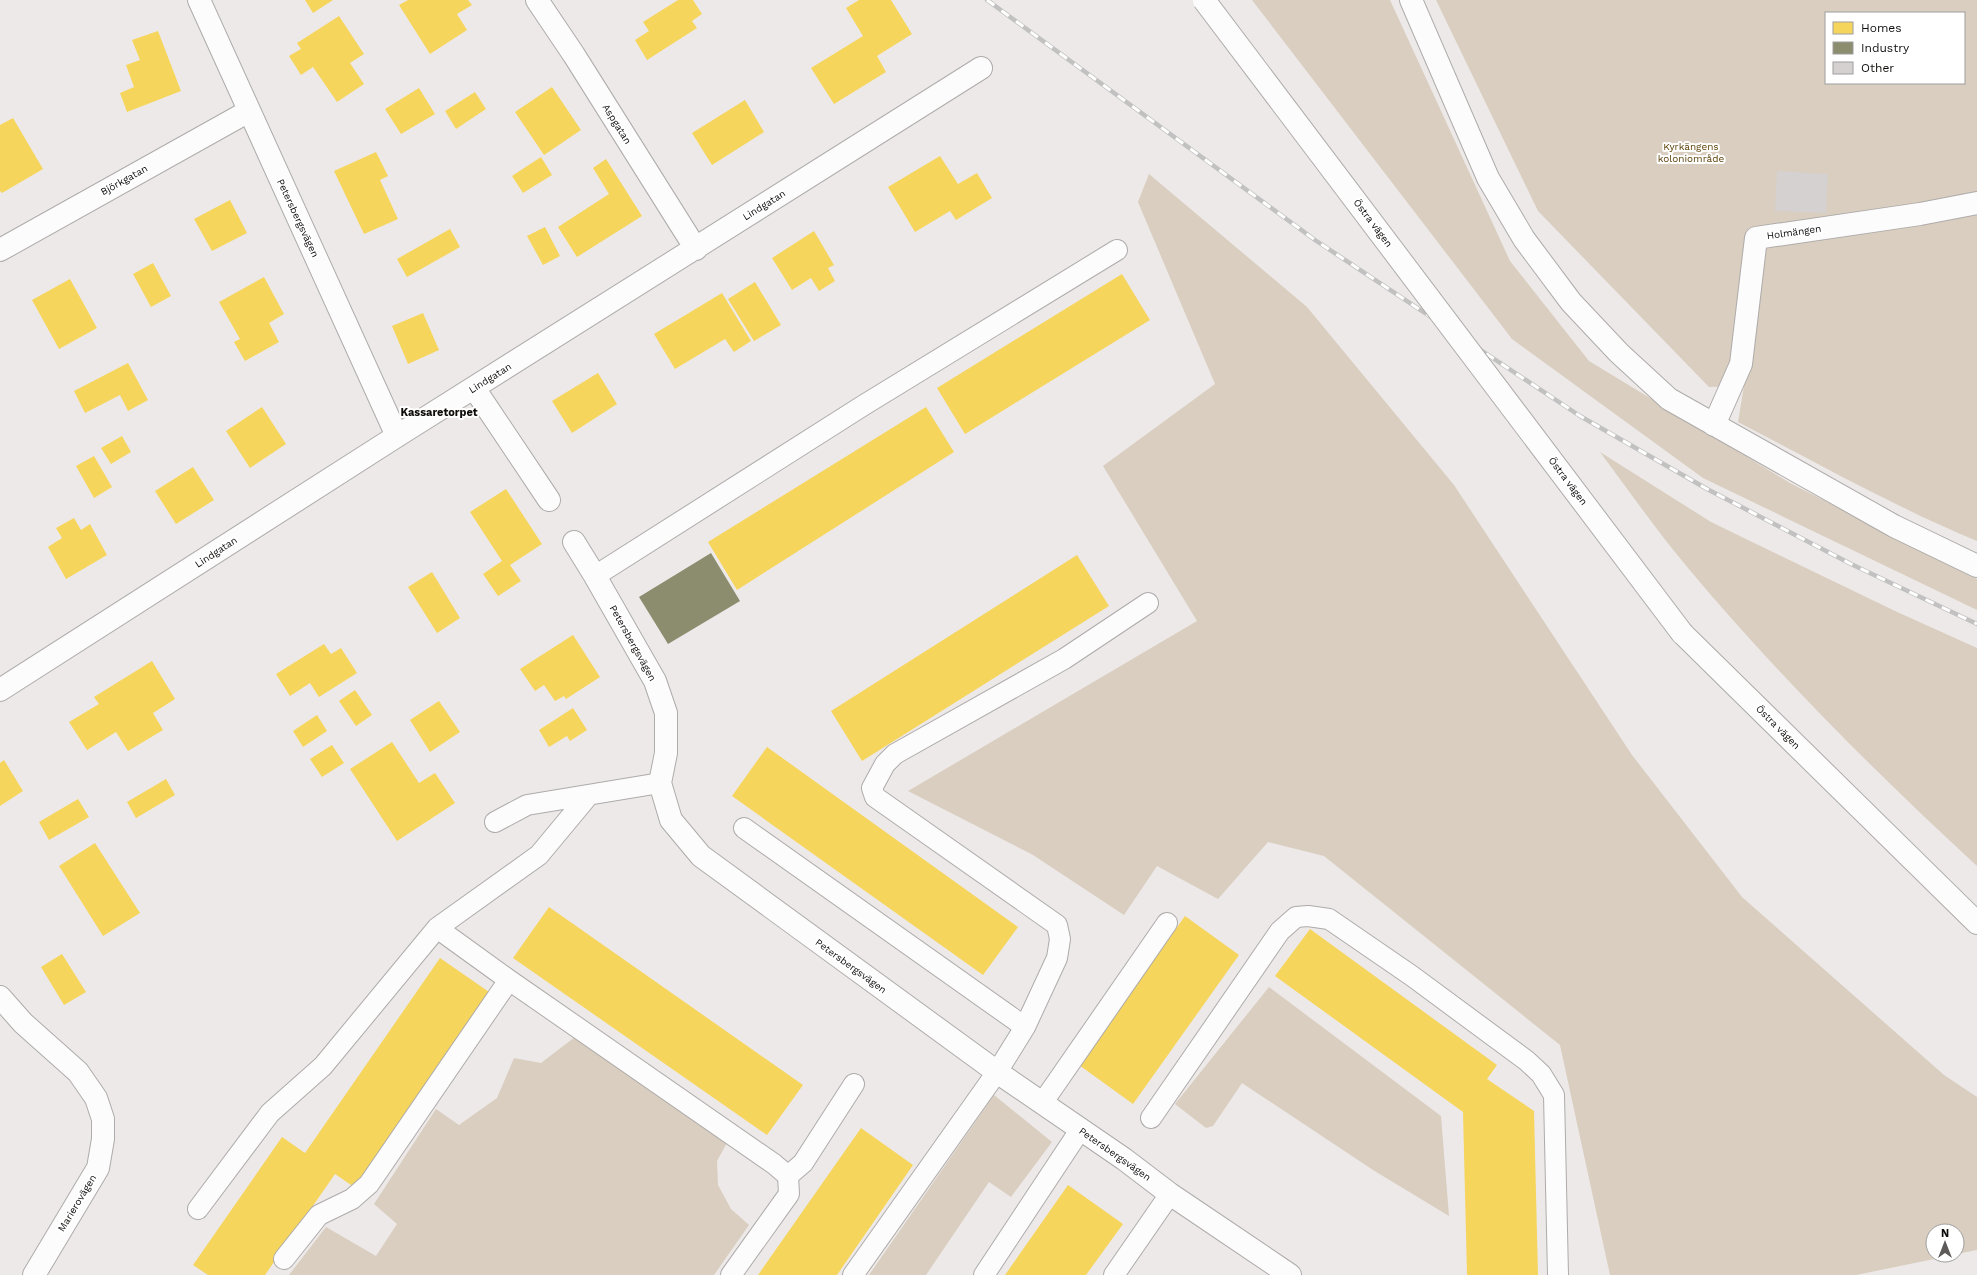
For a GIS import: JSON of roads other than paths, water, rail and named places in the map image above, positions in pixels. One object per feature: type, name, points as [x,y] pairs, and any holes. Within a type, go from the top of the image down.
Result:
[{"type":"street","name":"Petersbergsvägen","points":[[199,0],[397,436]]},
{"type":"street","name":"Aspgatan","points":[[537,0],[574,55],[696,249]]},
{"type":"street","name":"Östra vägen","points":[[1204,0],[1682,633],[1977,923]]},
{"type":"street","points":[[1411,0],[1488,178],[1524,239],[1571,302],[1619,353],[1669,399],[1894,526],[1977,566]]},
{"type":"street","name":"Lindgatan","points":[[0,690],[397,436],[981,68]]},
{"type":"street","name":"Björkgatan","points":[[0,250],[249,111]]},
{"type":"street","name":"Holmängen","points":[[1714,425],[1722,412],[1741,364],[1756,238],[1920,214],[1977,203]]},
{"type":"street","points":[[474,388],[549,500]]},
{"type":"street","name":"Petersbergsvägen","points":[[574,542],[655,681],[666,713],[666,753],[660,783],[672,820],[701,856],[997,1072],[1043,1102],[1080,1130],[1124,1159],[1170,1194],[1286,1274]]},
{"type":"street","name":"Marierovägen","points":[[0,997],[23,1023],[78,1072],[96,1098],[103,1119],[103,1139],[98,1168],[34,1275]]},
{"type":"lane","points":[[595,576],[864,405],[1117,250]]},
{"type":"lane","points":[[853,1275],[997,1072],[1025,1027],[1057,958],[1060,939],[1057,925],[875,797],[872,788],[885,764],[895,754],[1064,659],[1148,603]]},
{"type":"lane","points":[[495,822],[527,805],[660,783]]},
{"type":"lane","points":[[198,1209],[270,1113],[323,1066],[437,928],[539,854],[588,796]]},
{"type":"lane","points":[[744,828],[1025,1027]]},
{"type":"lane","points":[[1151,1118],[1280,931],[1296,917],[1308,916],[1329,919],[1412,976],[1527,1061],[1540,1074],[1554,1094],[1558,1275]]},
{"type":"lane","points":[[1043,1102],[1167,924]]},
{"type":"lane","points":[[437,928],[509,980],[774,1164],[788,1176],[789,1194],[731,1275]]},
{"type":"lane","points":[[284,1259],[319,1214],[352,1199],[369,1184],[509,980]]},
{"type":"lane","points":[[788,1176],[803,1163],[854,1084]]},
{"type":"lane","points":[[984,1275],[1080,1130]]},
{"type":"lane","points":[[1114,1275],[1170,1194]]},
{"type":"railway","points":[[987,0],[1315,240],[1580,416],[1707,489],[1851,564],[1977,624]]},
{"type":"district","name":"Kassaretorpet","points":[[439,412]]},
{"type":"park label","name":"Kyrkängens koloniområde","points":[[1691,152]]}]
